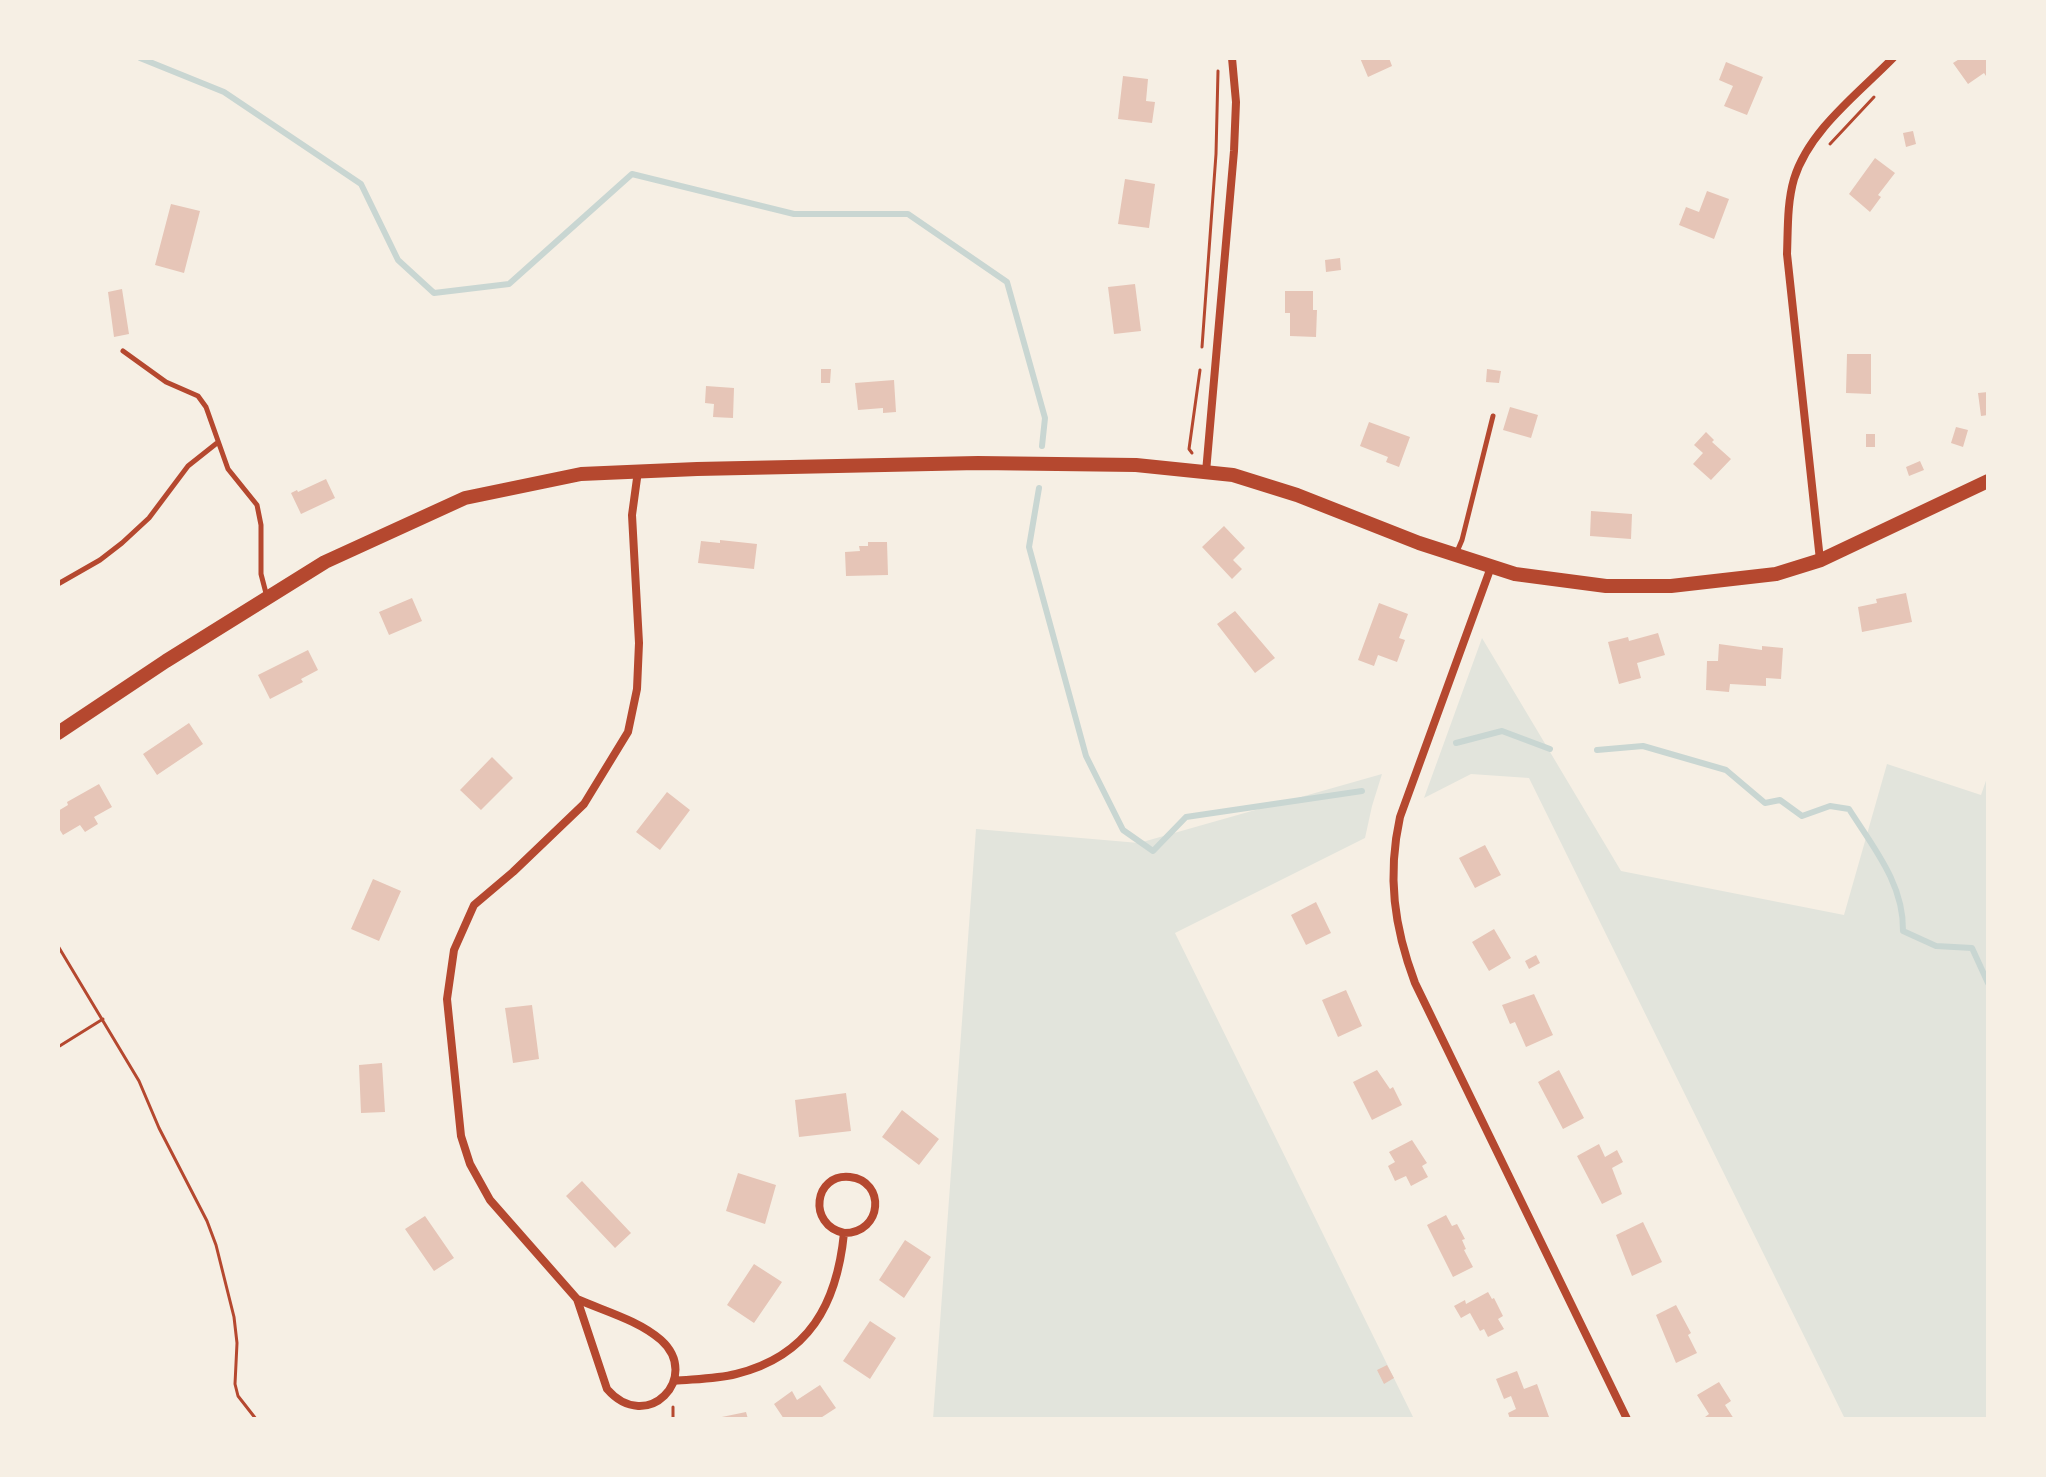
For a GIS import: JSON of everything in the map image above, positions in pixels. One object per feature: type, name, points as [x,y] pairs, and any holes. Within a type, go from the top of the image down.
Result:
[{"type":"street","points":[[1206,472],[1234,151],[1236,102],[1232,58]]},
{"type":"street","points":[[1820,560],[1787,254],[1789,207],[1794,176],[1812,144],[1837,113],[1893,58]]},
{"type":"street","points":[[58,733],[325,562],[465,498],[581,474],[978,463],[1136,465],[1206,472],[1233,475],[1297,495],[1455,555],[1515,574],[1606,586],[1671,586],[1776,574],[1820,560],[1988,481]]},
{"type":"street","points":[[577,1299],[658,1338],[674,1357],[674,1381],[669,1391],[650,1405],[638,1407],[615,1398],[601,1375],[577,1299],[490,1200],[475,1177],[461,1136],[447,999],[454,950],[474,905],[548,841],[584,804],[628,732],[637,689],[639,643],[632,515],[638,471]]},
{"type":"street","points":[[1491,567],[1400,817],[1391,878],[1394,914],[1415,983],[1627,1419]]},
{"type":"street","points":[[849,1177],[869,1187],[876,1208],[865,1227],[855,1233],[844,1233],[833,1230],[824,1222],[819,1205],[821,1194],[828,1184],[838,1178],[849,1177]]},
{"type":"street","points":[[674,1381],[732,1375],[769,1362],[787,1351],[814,1324],[831,1298],[841,1265],[844,1233]]},
{"type":"lane","points":[[123,351],[166,382],[198,396],[206,407],[228,469],[257,505],[261,525],[261,574],[267,598]]},
{"type":"lane","points":[[1455,555],[1462,540],[1493,416]]},
{"type":"lane","points":[[58,584],[100,560],[122,543],[149,518],[188,466],[217,443]]},
{"type":"path","points":[[1201,353],[1216,154],[1219,60]]},
{"type":"path","points":[[1821,154],[1881,90]]},
{"type":"path","points":[[1200,368],[1189,449],[1206,472]]},
{"type":"path","points":[[58,946],[144,1090],[159,1128],[207,1221],[234,1317],[237,1343],[235,1384],[238,1396],[256,1419]]},
{"type":"path","points":[[58,1047],[103,1019]]},
{"type":"shaded area","points":[[1482,638],[1621,871],[1844,915],[1887,764],[1981,795],[1988,775],[1988,1419],[1845,1419],[1529,778],[1471,774],[1424,798]]},
{"type":"shaded area","points":[[1382,774],[1365,838],[1175,933],[1414,1419],[933,1419],[976,829],[1139,843]]},
{"type":"building","points":[[1360,58],[1389,58],[1392,66],[1368,77]]},
{"type":"building","points":[[1961,58],[1988,58],[1988,79],[1984,73],[1968,84],[1953,63]]},
{"type":"building","points":[[1726,62],[1763,77],[1747,115],[1724,106],[1733,86],[1719,80]]},
{"type":"building","points":[[1123,76],[1148,79],[1146,101],[1155,102],[1152,123],[1118,119]]},
{"type":"building","points":[[1913,131],[1916,144],[1906,147],[1903,133]]},
{"type":"building","points":[[1875,158],[1895,173],[1878,195],[1881,197],[1870,212],[1849,194]]},
{"type":"building","points":[[1125,179],[1155,184],[1149,228],[1118,224]]},
{"type":"building","points":[[1707,191],[1729,199],[1714,239],[1679,225],[1686,207],[1699,212]]},
{"type":"building","points":[[171,204],[200,211],[184,273],[155,265]]},
{"type":"building","points":[[1340,258],[1341,270],[1326,272],[1325,260]]},
{"type":"building","points":[[1135,284],[1141,331],[1114,334],[1108,287]]},
{"type":"building","points":[[122,289],[129,334],[114,337],[108,292]]},
{"type":"building","points":[[1285,291],[1313,291],[1313,310],[1317,310],[1316,337],[1290,336],[1290,313],[1285,313]]},
{"type":"building","points":[[1847,354],[1871,354],[1871,394],[1846,393]]},
{"type":"building","points":[[821,369],[831,369],[830,383],[821,383]]},
{"type":"building","points":[[1487,369],[1501,371],[1499,383],[1486,382]]},
{"type":"building","points":[[894,380],[896,412],[883,413],[883,408],[858,410],[855,383]]},
{"type":"building","points":[[706,386],[734,388],[733,418],[713,417],[714,404],[705,403]]},
{"type":"building","points":[[1988,392],[1988,415],[1981,416],[1978,393]]},
{"type":"building","points":[[1510,407],[1538,415],[1531,438],[1503,430]]},
{"type":"building","points":[[1369,422],[1410,437],[1399,467],[1386,462],[1388,457],[1360,446]]},
{"type":"building","points":[[1956,427],[1968,430],[1963,447],[1951,443]]},
{"type":"building","points":[[1706,432],[1731,459],[1711,480],[1693,464],[1703,453],[1694,445]]},
{"type":"building","points":[[1866,434],[1875,434],[1875,447],[1866,447]]},
{"type":"building","points":[[1920,461],[1924,470],[1909,476],[1906,467]]},
{"type":"building","points":[[326,479],[335,498],[301,514],[291,493]]},
{"type":"building","points":[[1591,511],[1632,514],[1631,539],[1590,536]]},
{"type":"building","points":[[1224,526],[1245,548],[1233,560],[1242,569],[1232,579],[1202,547]]},
{"type":"building","points":[[720,540],[757,544],[754,569],[698,563],[701,541],[720,543]]},
{"type":"building","points":[[868,542],[887,542],[888,575],[846,576],[845,552],[860,551],[859,546],[868,546]]},
{"type":"building","points":[[1906,593],[1912,622],[1862,632],[1858,607],[1877,603],[1876,599]]},
{"type":"building","points":[[412,598],[422,621],[389,635],[379,612]]},
{"type":"building","points":[[1379,603],[1408,614],[1399,638],[1405,640],[1397,662],[1378,655],[1374,666],[1358,660]]},
{"type":"building","points":[[1235,611],[1275,658],[1255,673],[1217,624]]},
{"type":"building","points":[[1658,633],[1665,655],[1637,663],[1641,678],[1619,684],[1608,642],[1628,637],[1629,641]]},
{"type":"building","points":[[1719,644],[1762,650],[1762,646],[1783,648],[1781,679],[1766,678],[1766,686],[1730,684],[1729,692],[1706,690],[1707,661],[1718,661]]},
{"type":"building","points":[[308,650],[318,670],[301,679],[303,682],[270,699],[258,675]]},
{"type":"building","points":[[189,723],[203,744],[157,775],[143,754]]},
{"type":"building","points":[[492,757],[513,778],[481,810],[460,790]]},
{"type":"building","points":[[99,784],[112,807],[94,817],[98,824],[85,832],[80,825],[63,835],[58,827],[58,811],[68,805],[67,802]]},
{"type":"building","points":[[667,792],[690,810],[660,850],[636,832]]},
{"type":"building","points":[[1485,845],[1501,875],[1475,888],[1459,858]]},
{"type":"building","points":[[373,879],[401,891],[379,941],[351,929]]},
{"type":"building","points":[[1316,902],[1331,933],[1306,945],[1291,915]]},
{"type":"building","points":[[1494,929],[1511,958],[1489,971],[1472,942]]},
{"type":"building","points":[[1536,955],[1540,963],[1529,969],[1525,961]]},
{"type":"building","points":[[1346,990],[1362,1026],[1338,1037],[1322,1000]]},
{"type":"building","points":[[1534,994],[1553,1035],[1526,1047],[1515,1022],[1510,1024],[1502,1005]]},
{"type":"building","points":[[532,1005],[539,1059],[513,1063],[505,1008]]},
{"type":"building","points":[[382,1063],[385,1112],[361,1113],[359,1065]]},
{"type":"building","points":[[1377,1070],[1390,1089],[1393,1087],[1402,1105],[1372,1120],[1353,1082]]},
{"type":"building","points":[[1559,1070],[1584,1118],[1563,1129],[1538,1082]]},
{"type":"building","points":[[846,1093],[851,1131],[799,1137],[795,1100]]},
{"type":"building","points":[[902,1110],[939,1139],[919,1165],[882,1137]]},
{"type":"building","points":[[1412,1140],[1427,1163],[1422,1166],[1428,1177],[1411,1186],[1406,1176],[1395,1181],[1388,1166],[1395,1162],[1389,1152]]},
{"type":"building","points":[[1599,1144],[1605,1157],[1617,1150],[1623,1162],[1612,1168],[1622,1194],[1602,1204],[1577,1156]]},
{"type":"building","points":[[738,1173],[776,1185],[765,1224],[726,1211]]},
{"type":"building","points":[[582,1181],[631,1233],[615,1248],[566,1196]]},
{"type":"building","points":[[1446,1215],[1452,1226],[1457,1224],[1465,1239],[1462,1240],[1464,1250],[1473,1267],[1453,1277],[1427,1225]]},
{"type":"building","points":[[425,1216],[454,1258],[434,1271],[405,1229]]},
{"type":"building","points":[[1643,1222],[1662,1262],[1632,1276],[1616,1235]]},
{"type":"building","points":[[905,1240],[931,1257],[904,1298],[879,1280]]},
{"type":"building","points":[[754,1264],[782,1282],[754,1323],[727,1305]]},
{"type":"building","points":[[1488,1292],[1503,1316],[1498,1319],[1504,1329],[1488,1337],[1484,1329],[1480,1331],[1470,1313],[1461,1318],[1454,1306],[1465,1300],[1466,1304]]},
{"type":"building","points":[[1676,1305],[1691,1333],[1688,1335],[1697,1353],[1676,1363],[1656,1315]]},
{"type":"building","points":[[870,1321],[896,1338],[870,1379],[843,1361]]},
{"type":"building","points":[[1387,1365],[1394,1378],[1384,1384],[1377,1370]]},
{"type":"building","points":[[1517,1371],[1524,1389],[1537,1384],[1549,1417],[1510,1419],[1508,1413],[1516,1409],[1511,1396],[1504,1399],[1496,1379]]},
{"type":"building","points":[[1719,1382],[1731,1401],[1725,1405],[1734,1419],[1705,1417],[1709,1414],[1697,1395]]},
{"type":"building","points":[[820,1385],[836,1408],[819,1419],[784,1419],[774,1404],[792,1391],[797,1400]]},
{"type":"building","points":[[746,1412],[748,1419],[717,1419],[717,1418]]},
{"type":"waterway","points":[[140,58],[224,92],[361,184],[398,260],[434,293],[509,284],[632,174],[794,214],[908,214],[1007,282],[1045,418],[1042,446]]},
{"type":"waterway","points":[[1039,488],[1029,547],[1086,756],[1123,830],[1153,851],[1186,817],[1362,791]]},
{"type":"waterway","points":[[1456,743],[1502,731],[1550,749]]},
{"type":"waterway","points":[[1597,750],[1643,746],[1726,770],[1765,803],[1780,800],[1802,816],[1830,806],[1849,809],[1893,882],[1902,914],[1903,931],[1936,946],[1972,948],[1988,983]]}]
